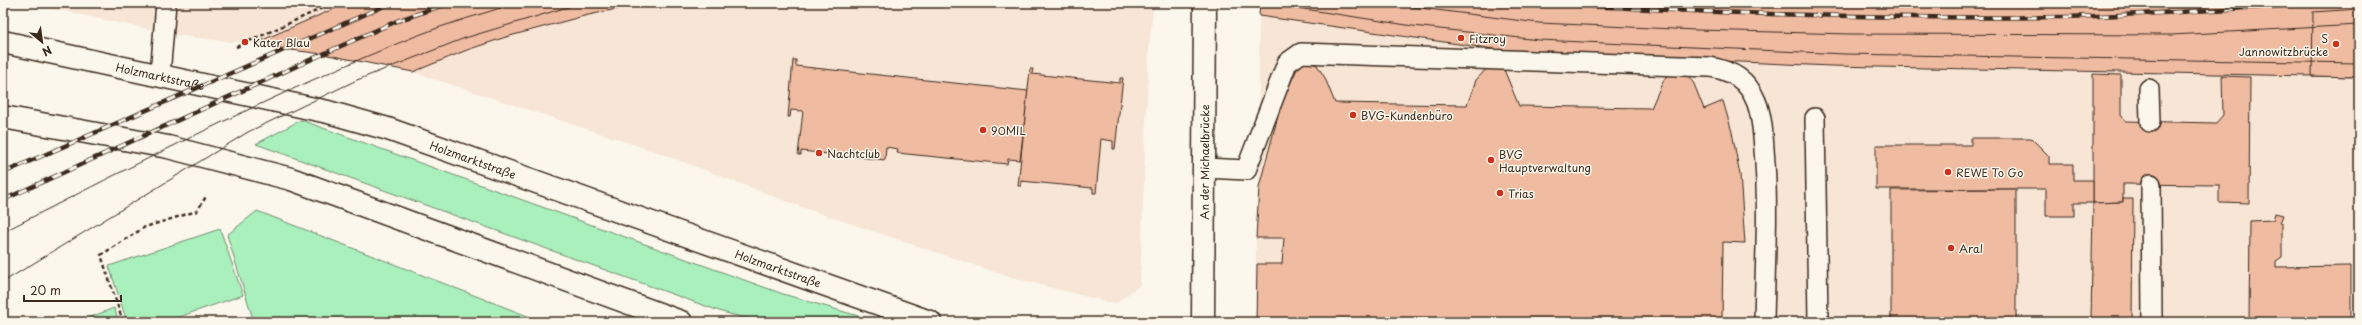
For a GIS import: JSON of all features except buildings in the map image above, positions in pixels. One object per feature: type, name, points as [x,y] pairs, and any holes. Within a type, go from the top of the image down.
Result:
[{"type":"main road","name":"An der Michaelbrücke","points":[[1203,322],[1205,3]]},
{"type":"main road","name":"Holzmarktstraße","points":[[3,42],[328,112],[388,129],[930,322]]},
{"type":"main road","points":[[3,117],[168,147],[291,179],[681,322]]},
{"type":"lane","points":[[160,75],[166,3]]},
{"type":"lane","points":[[1205,168],[1246,170],[1287,63],[1301,53],[1710,67],[1729,70],[1744,83],[1756,101],[1762,126],[1766,188],[1764,322]]},
{"type":"lane","points":[[2150,89],[2150,122]]},
{"type":"lane","points":[[1815,118],[1818,322]]},
{"type":"lane","points":[[2151,184],[2152,322]]},
{"type":"path","points":[[236,46],[334,3]]},
{"type":"path","points":[[123,322],[101,256],[145,226],[197,211],[208,195]]},
{"type":"shaded area","points":[[26,3],[1154,3],[1149,46],[1140,285],[1115,304],[1010,277],[807,209],[657,152],[413,72],[258,42],[231,42],[176,35]]},
{"type":"shaded area","points":[[1259,16],[1515,52],[1831,66],[2359,77],[2359,322],[1256,322],[1256,237],[1259,187]]},
{"type":"green space","points":[[301,120],[783,294],[879,322],[760,322],[722,312],[256,144]]},
{"type":"green space","points":[[257,211],[543,322],[254,322],[227,235]]},
{"type":"green space","points":[[220,229],[243,295],[164,322],[127,322],[109,266]]},
{"type":"green space","points":[[114,308],[119,322],[78,322]]},
{"type":"tram line","points":[[3,232],[156,155],[311,81],[428,31],[516,3]]},
{"type":"tram line","points":[[3,282],[248,132],[357,80],[465,38],[581,3]]},
{"type":"tram line","points":[[1266,3],[1413,26],[1539,40],[1845,54],[2359,63]]},
{"type":"tram line","points":[[1381,3],[1539,23],[1697,30],[1850,34],[2172,35],[2359,25]]},
{"type":"railway","points":[[3,173],[391,3]]},
{"type":"railway","points":[[3,200],[397,21],[449,3]]},
{"type":"railway","points":[[1542,3],[1802,15],[1933,17],[2063,17],[2129,15],[2326,3]]},
{"type":"place","name":"Fitzroy","points":[[1461,38]]},
{"type":"place","name":"Kater Blau","points":[[245,42]]},
{"type":"place","name":"S Jannowitzbrücke","points":[[2336,44]]},
{"type":"place","name":"BVG-Kundenbüro","points":[[1353,115]]},
{"type":"place","name":"90MIL","points":[[983,130]]},
{"type":"place","name":"Nachtclub","points":[[819,153]]},
{"type":"place","name":"BVG Hauptverwaltung","points":[[1491,160]]},
{"type":"place","name":"REWE To Go","points":[[1948,172]]},
{"type":"place","name":"Trias","points":[[1500,193]]},
{"type":"place","name":"Aral","points":[[1951,248]]}]
